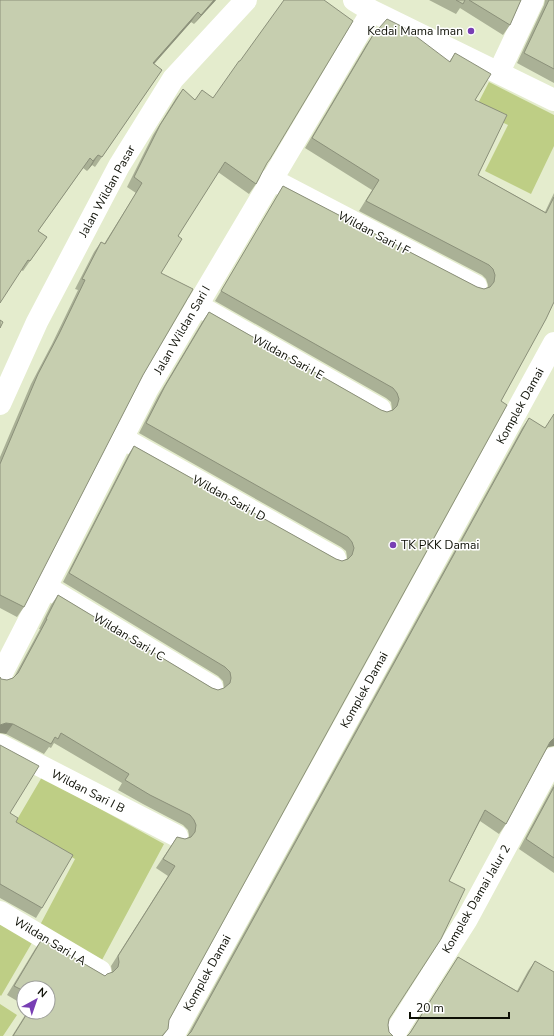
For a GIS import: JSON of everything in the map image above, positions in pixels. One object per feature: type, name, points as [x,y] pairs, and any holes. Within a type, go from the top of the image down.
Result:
[{"type":"street","name":"Jalan Wildan Pasar","points":[[0,404],[36,322],[119,166],[173,79],[246,0]]},
{"type":"street","points":[[499,72],[533,0]]},
{"type":"street","points":[[363,6],[554,100]]},
{"type":"street","name":"Jalan Wildan Sari I","points":[[0,676],[147,390],[271,179],[363,6]]},
{"type":"street","name":"Wildan Sari I F","points":[[271,179],[476,286]]},
{"type":"street","name":"Wildan Sari I E","points":[[197,305],[380,409]]},
{"type":"street","name":"Komplek Damai","points":[[173,1036],[554,343]]},
{"type":"street","name":"Wildan Sari I D","points":[[122,438],[335,558]]},
{"type":"street","name":"Wildan Sari I C","points":[[46,587],[212,687]]},
{"type":"street","name":"Wildan Sari I B","points":[[0,745],[177,836]]},
{"type":"street","name":"Komplek Damai Jalur 2","points":[[392,1036],[467,918],[554,758]]},
{"type":"street","name":"Wildan Sari I A","points":[[0,912],[100,971]]},
{"type":"green space","points":[[489,82],[554,115],[554,146],[531,194],[485,171],[508,125],[475,109]]},
{"type":"green space","points":[[42,777],[164,844],[102,960],[40,925],[75,859],[15,823]]},
{"type":"green space","points":[[0,920],[33,941],[1,996],[0,995]]},
{"type":"green space","points":[[0,1004],[16,1014],[16,1016],[3,1036],[0,1036]]},
{"type":"building","points":[[0,0],[214,0],[201,15],[198,12],[153,63],[162,70],[102,157],[98,155],[93,161],[90,158],[38,231],[47,237],[30,261],[28,260],[0,303]]},
{"type":"building","points":[[284,0],[324,0],[353,21],[267,163],[256,184],[225,162],[178,236],[182,239],[161,273],[193,289],[143,375],[24,607],[0,595],[0,464],[38,374],[85,280],[82,279],[101,242],[105,244],[142,183],[134,177],[160,125],[183,89],[195,100],[202,90],[213,98]]},
{"type":"building","points":[[456,0],[465,0],[463,4]]},
{"type":"building","points":[[469,0],[521,0],[510,25]]},
{"type":"building","points":[[549,0],[554,0],[554,69],[524,53]]},
{"type":"building","points":[[387,19],[405,28],[450,62],[455,53],[491,74],[475,100],[507,115],[478,175],[546,213],[554,197],[554,302],[501,401],[507,405],[169,1020],[168,1029],[162,1036],[13,1036],[23,1020],[56,1020],[56,980],[18,980],[42,939],[105,976],[113,972],[118,967],[118,956],[175,866],[163,859],[177,837],[185,839],[191,837],[195,832],[196,825],[190,815],[150,795],[125,780],[129,774],[61,733],[58,739],[55,737],[51,744],[13,724],[6,723],[0,725],[0,677],[1,679],[7,680],[13,678],[18,673],[58,595],[212,688],[218,690],[224,688],[230,683],[230,672],[225,667],[69,573],[134,446],[336,559],[342,561],[348,559],[352,555],[354,548],[348,537],[146,423],[165,386],[209,312],[381,410],[387,412],[393,410],[397,406],[399,399],[393,388],[221,291],[283,186],[477,287],[484,289],[490,287],[494,282],[495,275],[493,269],[489,265],[366,201],[379,180],[312,138],[373,35]]},
{"type":"building","points":[[0,320],[3,322],[0,328]]},
{"type":"building","points":[[554,414],[554,738],[550,742],[506,824],[485,810],[449,881],[465,889],[441,939],[389,1019],[389,1032],[393,1036],[187,1036],[191,1032],[529,418],[545,428]]},
{"type":"building","points":[[0,745],[39,766],[10,813],[18,818],[16,822],[73,855],[42,908],[0,884]]},
{"type":"building","points":[[554,787],[554,858],[526,839]]},
{"type":"building","points":[[458,957],[518,992],[535,961],[554,972],[554,1036],[407,1036]]},
{"type":"place","name":"Kedai Mama Iman","points":[[471,31]]},
{"type":"place","name":"TK PKK Damai","points":[[393,545]]}]
